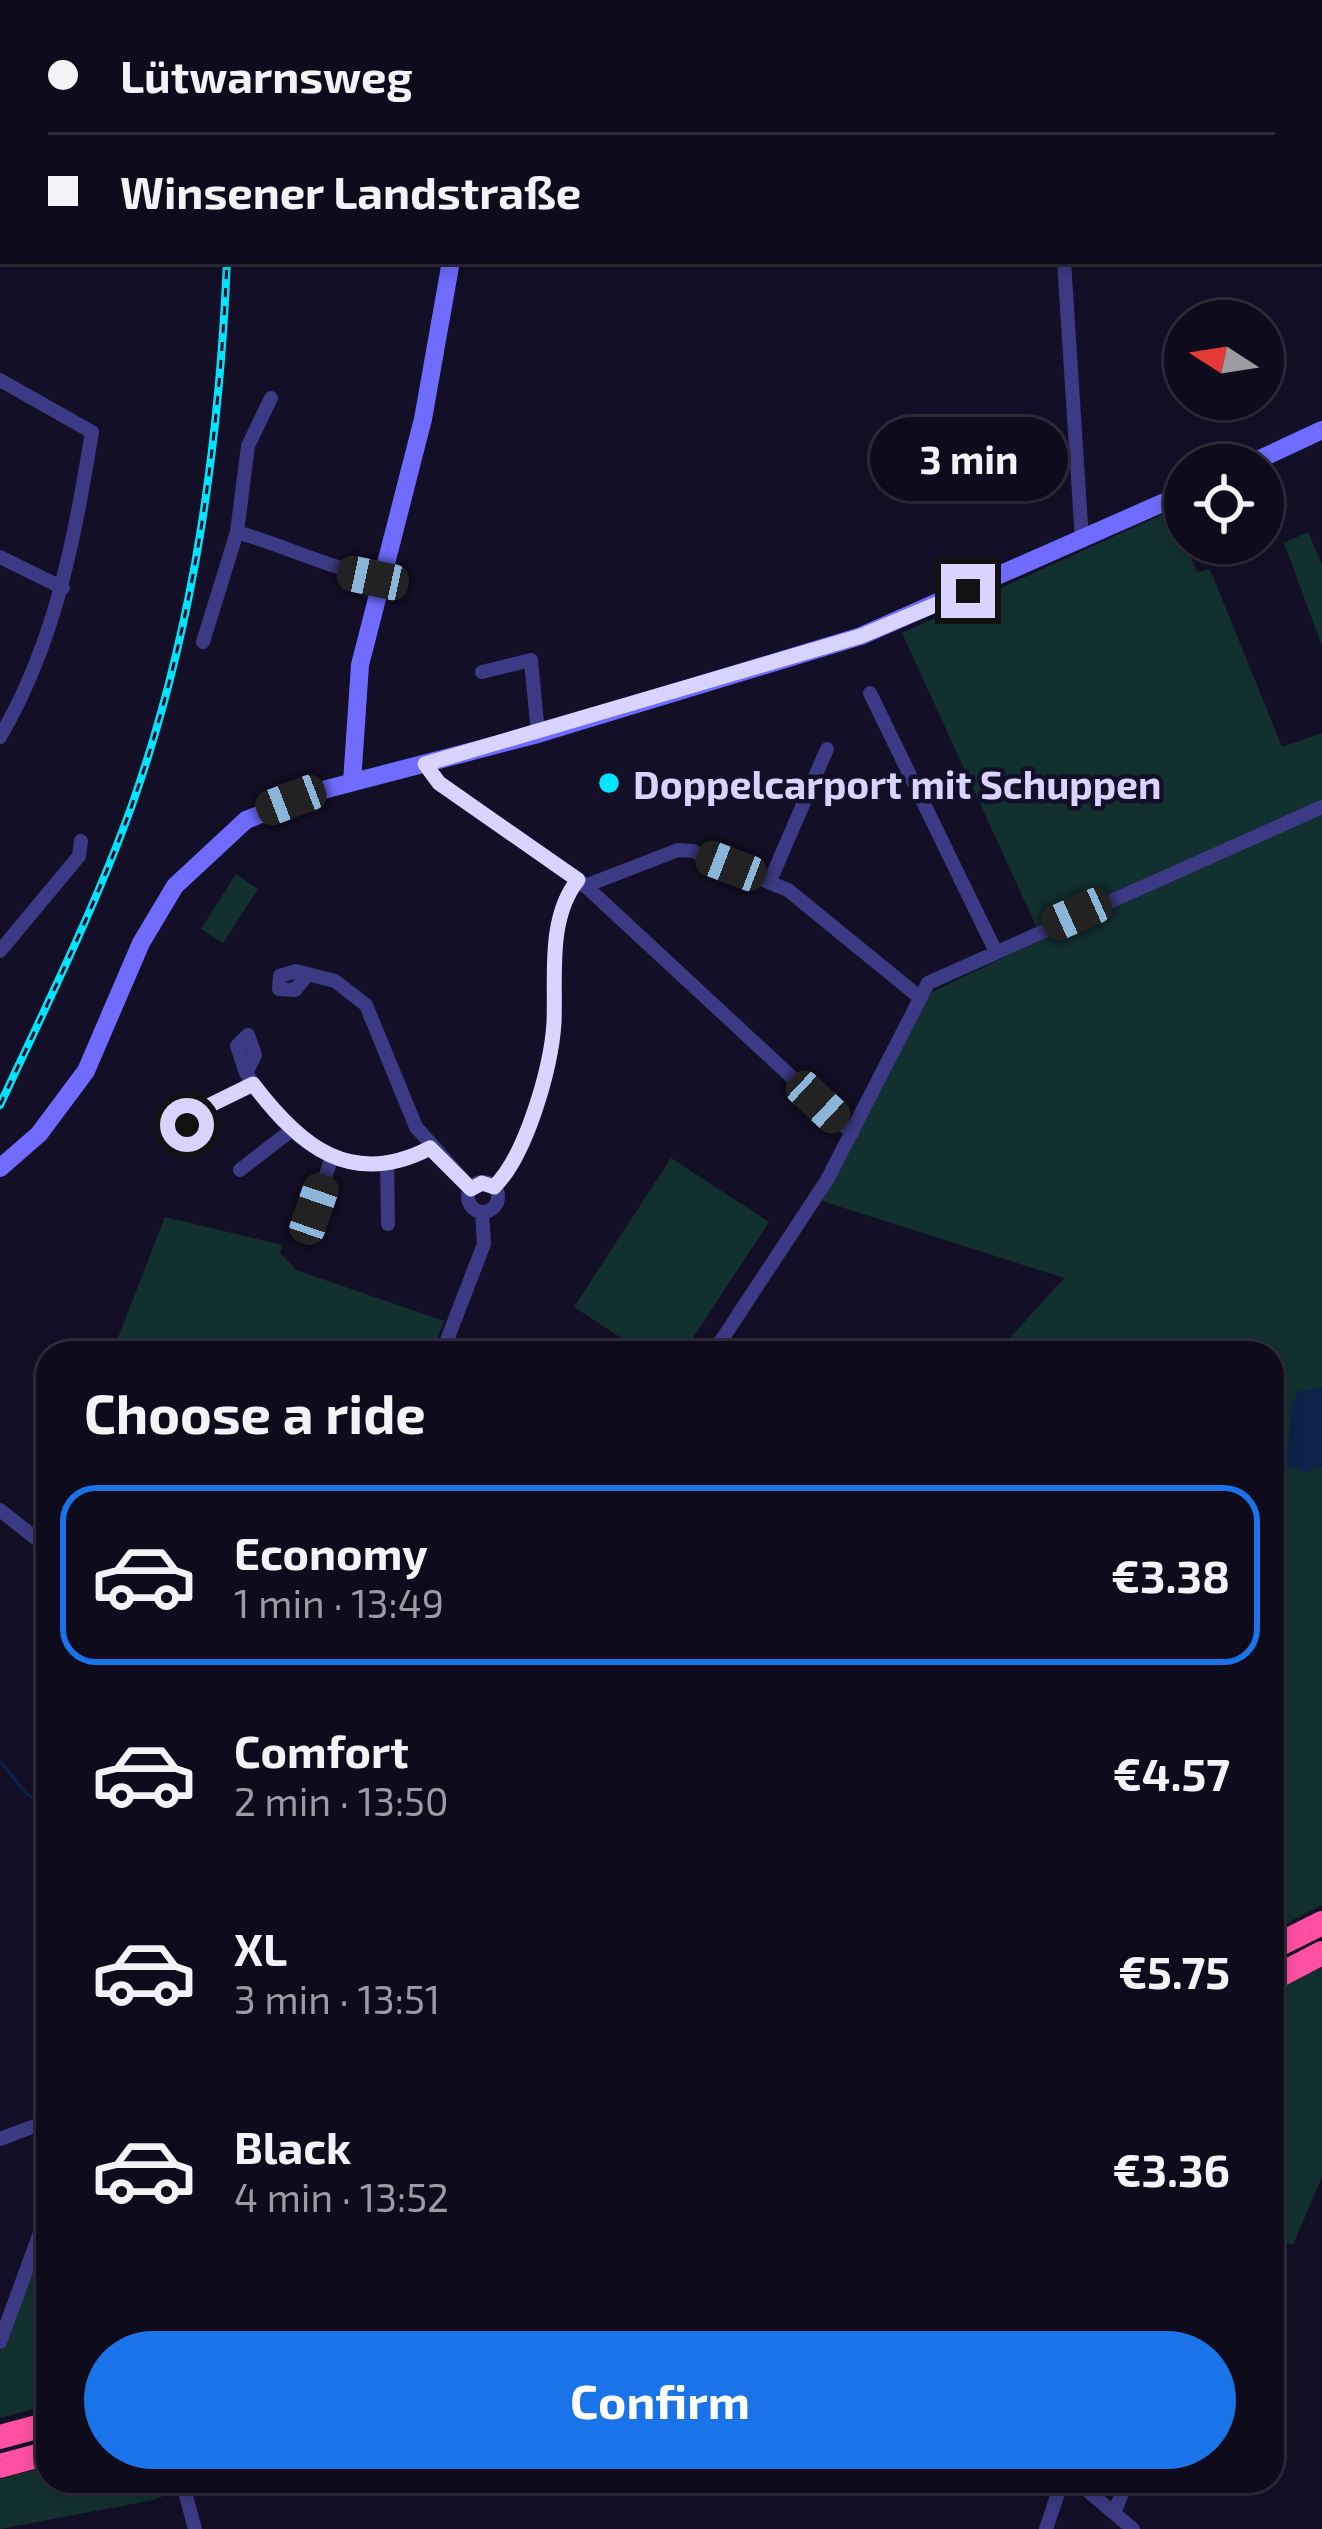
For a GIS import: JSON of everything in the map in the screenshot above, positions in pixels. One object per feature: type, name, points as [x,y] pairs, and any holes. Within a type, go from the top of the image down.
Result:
[{"type":"highway","points":[[1284,1942],[1322,1923]]},
{"type":"highway","points":[[1284,1972],[1322,1953]]},
{"type":"highway","points":[[0,2437],[36,2427]]},
{"type":"highway","points":[[0,2466],[36,2456]]},
{"type":"street","points":[[352,782],[360,665],[423,419],[450,264]]},
{"type":"street","points":[[1064,264],[1082,541]]},
{"type":"street","points":[[0,380],[92,432],[63,588],[43,653],[0,737]]},
{"type":"street","points":[[203,642],[237,532],[248,446],[271,398]]},
{"type":"street","points":[[1284,448],[1322,430]]},
{"type":"street","points":[[0,1168],[40,1134],[86,1071],[156,914],[201,856],[265,809],[538,734],[861,636],[1164,504]]},
{"type":"street","points":[[237,532],[282,545],[324,567],[382,580]]},
{"type":"street","points":[[0,557],[63,588]]},
{"type":"street","points":[[482,672],[531,659],[538,734]]},
{"type":"street","points":[[870,693],[995,950]]},
{"type":"street","points":[[770,881],[827,749]]},
{"type":"street","points":[[425,764],[439,783],[582,883],[852,1133]]},
{"type":"street","points":[[721,1341],[852,1133],[928,983],[1322,807]]},
{"type":"street","points":[[0,951],[79,856],[81,842]]},
{"type":"street","points":[[482,1212],[497,1203],[494,1187],[514,1162],[548,1065],[554,954],[569,891],[582,883],[677,850],[770,881],[918,996]]},
{"type":"street","points":[[308,974],[335,982],[366,1005],[416,1127],[471,1189],[472,1206],[482,1212]]},
{"type":"street","points":[[192,1114],[249,1078],[289,1132],[332,1157],[387,1162],[430,1148]]},
{"type":"street","points":[[240,1170],[289,1132]]},
{"type":"street","points":[[314,1209],[332,1157]]},
{"type":"street","points":[[387,1162],[388,1224]]},
{"type":"street","points":[[471,1189],[482,1183],[494,1187]]},
{"type":"street","points":[[447,1341],[484,1244],[482,1212]]},
{"type":"street","points":[[0,1510],[36,1538]]},
{"type":"street","points":[[0,2138],[36,2125]]},
{"type":"street","points":[[0,2342],[36,2244]]},
{"type":"street","points":[[185,2493],[195,2529]]},
{"type":"street","points":[[1046,2529],[1058,2493]]},
{"type":"street","points":[[1090,2493],[1133,2529]]},
{"type":"street","points":[[1114,2513],[1122,2493]]},
{"type":"green space","points":[[1164,514],[1164,564],[1194,564],[1197,572],[1210,569],[1282,747],[1322,733],[1322,1387],[1306,1473],[1322,1466],[1322,1905],[1284,1925],[1284,1341],[1007,1341],[1064,1278],[822,1201],[924,996],[1042,939],[902,633]]},
{"type":"green space","points":[[1308,532],[1322,565],[1322,646],[1284,543]]},
{"type":"green space","points":[[236,874],[258,889],[223,943],[201,929]]},
{"type":"green space","points":[[671,1158],[769,1222],[691,1341],[626,1341],[574,1307]]},
{"type":"green space","points":[[165,1217],[282,1245],[280,1253],[296,1270],[444,1321],[436,1341],[117,1341]]},
{"type":"green space","points":[[1322,1967],[1322,2177],[1293,2245],[1284,2242],[1284,1985]]},
{"type":"green space","points":[[36,2254],[36,2408],[0,2418],[0,2352]]},
{"type":"green space","points":[[36,2469],[36,2493],[170,2493],[0,2529],[0,2479]]},
{"type":"water","points":[[1322,1387],[1322,1466],[1306,1473],[1286,1465],[1293,1401],[1299,1391]]},
{"type":"waterway","points":[[1284,1467],[1287,1464]]},
{"type":"waterway","points":[[0,1761],[36,1800]]},
{"type":"railway","points":[[0,1105],[118,843],[154,739],[200,536],[218,399],[227,264]]},
{"type":"place","name":"Doppelcarport mit Schuppen","points":[[609,783]]},
{"type":"route","points":[[187,1125],[192,1114],[253,1084],[289,1132],[332,1157],[357,1163],[387,1162],[430,1148],[471,1189],[482,1183],[494,1187],[514,1162],[548,1065],[554,1024],[554,954],[569,891],[578,880],[439,783],[425,764],[626,709],[861,636],[968,591]]}]
